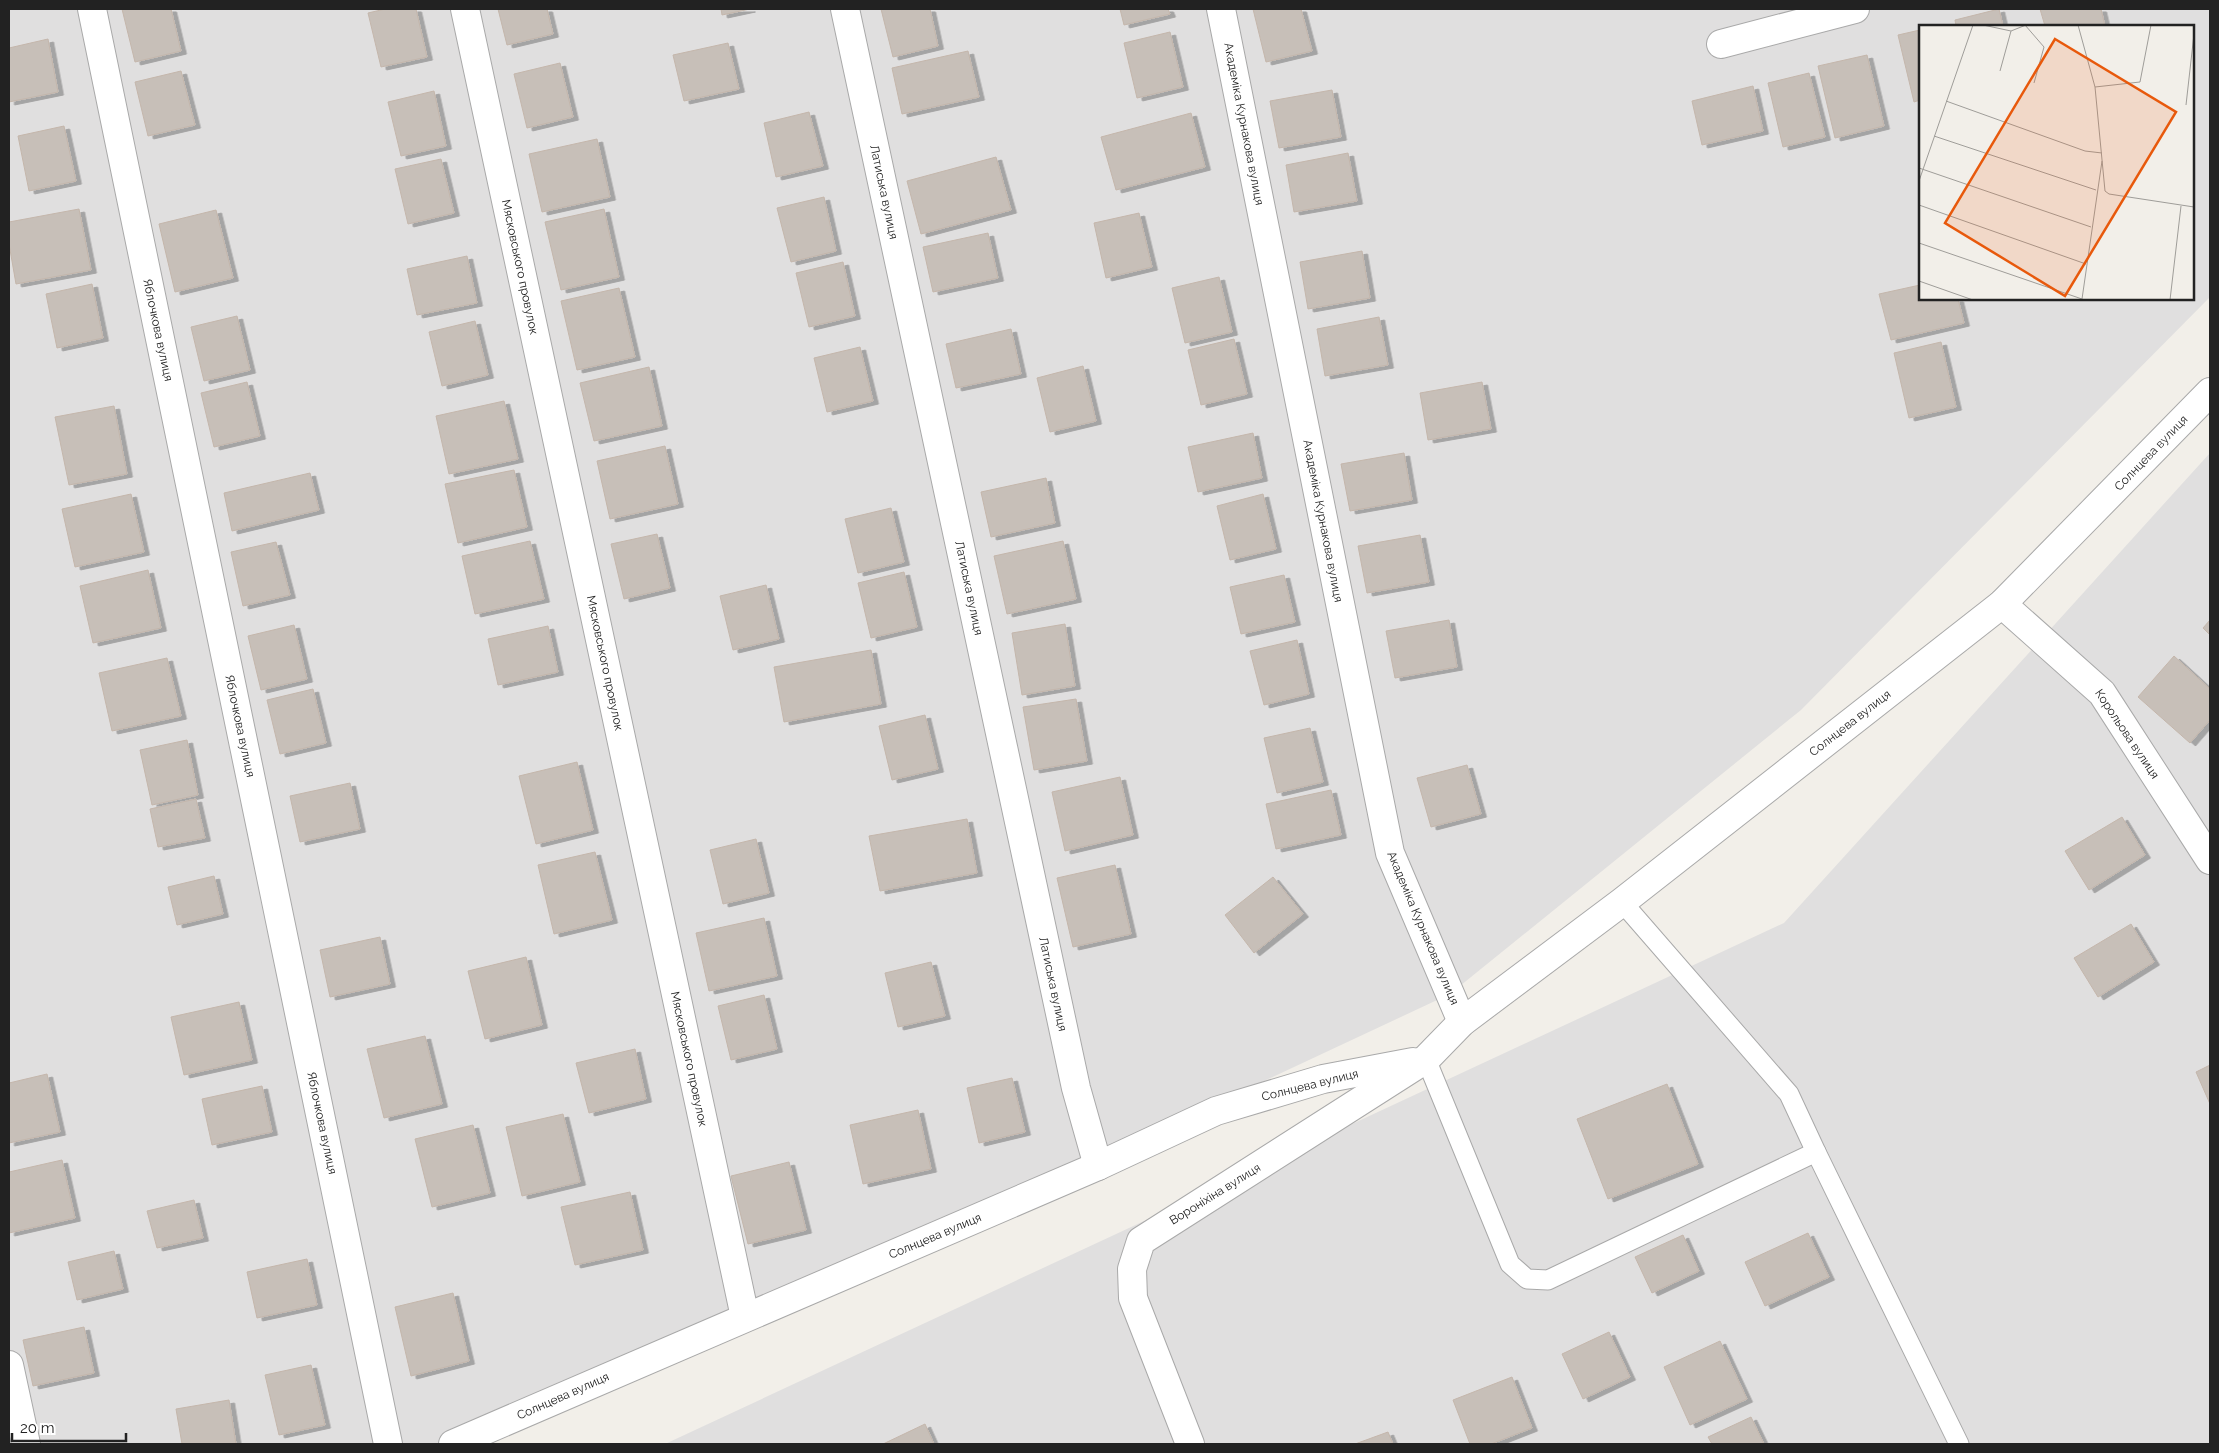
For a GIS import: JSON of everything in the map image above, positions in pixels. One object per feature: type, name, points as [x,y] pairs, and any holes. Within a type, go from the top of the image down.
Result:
[{"type":"street","name":"Яблочкова вулиця","points":[[92,9],[388,1444]]},
{"type":"street","name":"Мясковського провулок","points":[[465,9],[745,1317]]},
{"type":"street","name":"Латиська вулиця","points":[[845,9],[1076,1088],[1098,1166]]},
{"type":"street","name":"Академіка Курнакова вулиця","points":[[1221,9],[1390,853],[1462,1022]]},
{"type":"street","points":[[1721,44],[1855,9]]},
{"type":"street","name":"Солнцева вулиця","points":[[1462,1022],[1622,902],[2002,604],[2210,392]]},
{"type":"street","name":"Корольова вулиця","points":[[2002,604],[2102,693],[2210,860]]},
{"type":"street","name":"Вороніхіна вулиця","points":[[1190,1444],[1133,1298],[1132,1269],[1141,1241],[1426,1059],[1462,1022]]},
{"type":"street","name":"Солнцева вулиця","points":[[453,1444],[1098,1166],[1216,1110],[1323,1079],[1426,1059]]},
{"type":"street","points":[[9,1365],[26,1444]]},
{"type":"lane","points":[[1622,902],[1789,1094],[1959,1444]]},
{"type":"lane","points":[[1426,1059],[1510,1264],[1527,1279],[1548,1280],[1816,1152]]},
{"type":"shaded area","points":[[9,9],[2210,9],[2210,297],[1801,710],[1450,994],[489,1444],[9,1444]]},
{"type":"shaded area","points":[[2210,453],[2210,1444],[665,1444],[1784,923]]},
{"type":"building","points":[[122,9],[171,9],[181,51],[135,62]]},
{"type":"building","points":[[385,9],[416,9],[427,57],[381,67],[368,13]]},
{"type":"building","points":[[498,9],[547,9],[553,34],[507,45]]},
{"type":"building","points":[[721,9],[750,9],[722,15]]},
{"type":"building","points":[[881,9],[930,9],[938,46],[893,57]]},
{"type":"building","points":[[1120,9],[1168,9],[1170,14],[1124,25]]},
{"type":"building","points":[[1253,9],[1301,9],[1312,51],[1266,62]]},
{"type":"building","points":[[1999,9],[2003,25],[1956,25],[1955,20]]},
{"type":"building","points":[[2040,9],[2101,9],[2105,25],[2045,25]]},
{"type":"building","points":[[1919,30],[1919,100],[1914,102],[1898,35]]},
{"type":"building","points":[[1170,32],[1183,87],[1137,98],[1124,43]]},
{"type":"building","points":[[48,39],[58,92],[9,102],[9,48]]},
{"type":"building","points":[[728,43],[739,89],[684,101],[673,55]]},
{"type":"building","points":[[968,51],[979,97],[902,114],[892,68]]},
{"type":"building","points":[[1867,55],[1884,126],[1835,138],[1818,66]]},
{"type":"building","points":[[560,63],[573,117],[527,128],[514,74]]},
{"type":"building","points":[[181,71],[195,125],[148,136],[135,82]]},
{"type":"building","points":[[1809,73],[1825,137],[1783,147],[1768,83]]},
{"type":"building","points":[[1753,86],[1763,131],[1702,145],[1692,101]]},
{"type":"building","points":[[1332,90],[1341,137],[1279,148],[1270,101]]},
{"type":"building","points":[[434,91],[446,146],[401,156],[388,102]]},
{"type":"building","points":[[809,112],[823,166],[776,177],[764,123]]},
{"type":"building","points":[[1191,113],[1205,167],[1116,190],[1101,137]]},
{"type":"building","points":[[64,126],[76,181],[29,191],[18,136]]},
{"type":"building","points":[[597,139],[610,197],[542,212],[529,154]]},
{"type":"building","points":[[1348,153],[1357,201],[1294,212],[1286,165]]},
{"type":"building","points":[[996,157],[1011,210],[921,234],[907,181]]},
{"type":"building","points":[[441,159],[454,213],[408,224],[395,169]]},
{"type":"building","points":[[824,197],[836,251],[791,262],[777,208]]},
{"type":"building","points":[[79,209],[91,270],[16,284],[9,244],[9,222]]},
{"type":"building","points":[[604,209],[619,277],[561,290],[545,222]]},
{"type":"building","points":[[216,210],[233,278],[175,292],[159,224]]},
{"type":"building","points":[[1139,213],[1152,267],[1106,278],[1094,223]]},
{"type":"building","points":[[988,233],[998,278],[933,292],[923,247]]},
{"type":"building","points":[[1362,251],[1370,298],[1308,309],[1300,262]]},
{"type":"building","points":[[467,256],[477,303],[417,315],[407,269]]},
{"type":"building","points":[[843,262],[855,316],[809,327],[796,273]]},
{"type":"building","points":[[1219,277],[1232,332],[1185,343],[1172,288]]},
{"type":"building","points":[[92,284],[103,338],[57,348],[46,294]]},
{"type":"building","points":[[1919,285],[1919,300],[1958,300],[1964,323],[1891,340],[1879,294]]},
{"type":"building","points":[[619,288],[635,357],[577,370],[561,301]]},
{"type":"building","points":[[237,316],[250,370],[204,381],[191,327]]},
{"type":"building","points":[[1379,317],[1388,365],[1325,376],[1317,329]]},
{"type":"building","points":[[475,321],[488,375],[442,386],[429,332]]},
{"type":"building","points":[[1011,329],[1021,374],[956,388],[946,344]]},
{"type":"building","points":[[1234,339],[1247,394],[1201,405],[1188,350]]},
{"type":"building","points":[[1941,342],[1956,407],[1909,418],[1894,353]]},
{"type":"building","points":[[860,347],[873,401],[827,412],[814,358]]},
{"type":"building","points":[[1083,366],[1096,421],[1050,432],[1037,378]]},
{"type":"building","points":[[649,367],[662,426],[594,441],[580,383]]},
{"type":"building","points":[[247,382],[260,436],[214,447],[201,393]]},
{"type":"building","points":[[1482,382],[1491,429],[1428,440],[1420,393]]},
{"type":"building","points":[[504,401],[518,459],[449,474],[436,416]]},
{"type":"building","points":[[114,406],[127,474],[69,485],[55,417]]},
{"type":"building","points":[[1253,433],[1262,478],[1198,492],[1188,447]]},
{"type":"building","points":[[665,446],[678,504],[610,519],[597,461]]},
{"type":"building","points":[[1404,453],[1412,500],[1350,511],[1341,464]]},
{"type":"building","points":[[514,470],[527,527],[458,543],[445,484]]},
{"type":"building","points":[[310,473],[319,510],[232,531],[224,493]]},
{"type":"building","points":[[1046,478],[1055,523],[991,537],[981,492]]},
{"type":"building","points":[[131,494],[144,552],[75,567],[62,509]]},
{"type":"building","points":[[1263,494],[1276,549],[1230,560],[1217,506]]},
{"type":"building","points":[[891,508],[904,562],[858,573],[845,519]]},
{"type":"building","points":[[657,534],[670,588],[624,599],[611,544]]},
{"type":"building","points":[[1420,535],[1429,582],[1367,593],[1358,546]]},
{"type":"building","points":[[530,541],[544,599],[475,614],[462,556]]},
{"type":"building","points":[[1063,541],[1076,599],[1007,614],[994,556]]},
{"type":"building","points":[[276,542],[290,595],[243,606],[231,552]]},
{"type":"building","points":[[148,570],[161,628],[93,643],[80,586]]},
{"type":"building","points":[[904,572],[917,627],[871,638],[858,583]]},
{"type":"building","points":[[1284,575],[1295,622],[1241,634],[1230,587]]},
{"type":"building","points":[[766,585],[779,639],[733,650],[720,596]]},
{"type":"building","points":[[1449,620],[1457,667],[1395,678],[1386,631]]},
{"type":"building","points":[[2210,620],[2210,635],[2203,628]]},
{"type":"building","points":[[1065,624],[1075,686],[1022,695],[1012,633]]},
{"type":"building","points":[[294,625],[307,679],[261,690],[248,636]]},
{"type":"building","points":[[548,626],[558,672],[498,685],[488,639]]},
{"type":"building","points":[[1297,640],[1309,694],[1264,705],[1250,651]]},
{"type":"building","points":[[871,650],[881,704],[784,722],[774,667]]},
{"type":"building","points":[[2174,656],[2210,689],[2210,720],[2190,743],[2138,697]]},
{"type":"building","points":[[167,658],[181,716],[112,731],[99,673]]},
{"type":"building","points":[[313,689],[326,743],[280,754],[267,700]]},
{"type":"building","points":[[1076,699],[1087,761],[1034,770],[1023,707]]},
{"type":"building","points":[[925,715],[938,769],[892,780],[879,726]]},
{"type":"building","points":[[1310,728],[1323,782],[1277,793],[1264,738]]},
{"type":"building","points":[[187,740],[198,795],[152,805],[140,750]]},
{"type":"building","points":[[577,762],[593,830],[536,844],[519,776]]},
{"type":"building","points":[[1467,765],[1481,814],[1431,827],[1417,778]]},
{"type":"building","points":[[1120,777],[1133,835],[1065,851],[1052,792]]},
{"type":"building","points":[[350,783],[360,829],[300,842],[290,796]]},
{"type":"building","points":[[1331,790],[1341,835],[1276,849],[1266,804]]},
{"type":"building","points":[[196,799],[205,838],[158,847],[150,809]]},
{"type":"building","points":[[2122,817],[2145,855],[2089,890],[2065,851]]},
{"type":"building","points":[[967,819],[977,873],[880,891],[869,836]]},
{"type":"building","points":[[756,839],[769,893],[723,904],[710,850]]},
{"type":"building","points":[[595,852],[612,920],[554,934],[538,865]]},
{"type":"building","points":[[1115,865],[1131,934],[1073,947],[1057,878]]},
{"type":"building","points":[[214,876],[223,914],[177,925],[168,887]]},
{"type":"building","points":[[1273,877],[1303,914],[1254,953],[1225,915]]},
{"type":"building","points":[[764,918],[777,976],[709,991],[696,933]]},
{"type":"building","points":[[2131,924],[2154,962],[2098,997],[2074,958]]},
{"type":"building","points":[[380,937],[390,984],[330,997],[320,950]]},
{"type":"building","points":[[526,957],[542,1025],[485,1039],[468,971]]},
{"type":"building","points":[[931,962],[945,1016],[898,1027],[885,973]]},
{"type":"building","points":[[764,995],[777,1049],[731,1060],[718,1006]]},
{"type":"building","points":[[239,1002],[252,1060],[184,1075],[171,1017]]},
{"type":"building","points":[[425,1036],[442,1104],[384,1118],[367,1049]]},
{"type":"building","points":[[635,1049],[646,1099],[589,1113],[576,1063]]},
{"type":"building","points":[[2210,1065],[2210,1104],[2196,1072]]},
{"type":"building","points":[[47,1074],[60,1132],[9,1143],[9,1083]]},
{"type":"building","points":[[1012,1078],[1025,1132],[979,1143],[967,1088]]},
{"type":"building","points":[[1667,1084],[1698,1164],[1608,1199],[1577,1119]]},
{"type":"building","points":[[262,1086],[272,1132],[212,1145],[202,1099]]},
{"type":"building","points":[[918,1110],[931,1169],[863,1184],[850,1125]]},
{"type":"building","points":[[563,1114],[580,1182],[522,1196],[506,1127]]},
{"type":"building","points":[[473,1125],[490,1193],[432,1207],[415,1139]]},
{"type":"building","points":[[62,1160],[75,1218],[9,1233],[9,1172]]},
{"type":"building","points":[[789,1162],[806,1230],[748,1244],[731,1176]]},
{"type":"building","points":[[630,1192],[643,1250],[575,1265],[561,1207]]},
{"type":"building","points":[[194,1200],[203,1238],[157,1248],[147,1211]]},
{"type":"building","points":[[1808,1233],[1829,1277],[1765,1306],[1745,1262]]},
{"type":"building","points":[[1683,1235],[1699,1271],[1652,1293],[1635,1257]]},
{"type":"building","points":[[114,1251],[123,1289],[77,1300],[68,1262]]},
{"type":"building","points":[[307,1259],[317,1305],[257,1318],[247,1272]]},
{"type":"building","points":[[453,1293],[469,1361],[411,1376],[395,1307]]},
{"type":"building","points":[[84,1327],[94,1373],[33,1386],[23,1340]]},
{"type":"building","points":[[1609,1332],[1630,1377],[1583,1399],[1562,1354]]},
{"type":"building","points":[[1720,1341],[1747,1399],[1690,1425],[1664,1367]]},
{"type":"building","points":[[311,1365],[325,1425],[279,1435],[265,1375]]},
{"type":"building","points":[[1512,1377],[1532,1428],[1491,1444],[1470,1444],[1453,1400]]},
{"type":"building","points":[[229,1400],[236,1444],[182,1444],[176,1409]]},
{"type":"building","points":[[1751,1417],[1764,1444],[1712,1444],[1708,1437]]},
{"type":"building","points":[[925,1424],[934,1444],[883,1444]]},
{"type":"building","points":[[1388,1432],[1393,1444],[1355,1444]]}]
